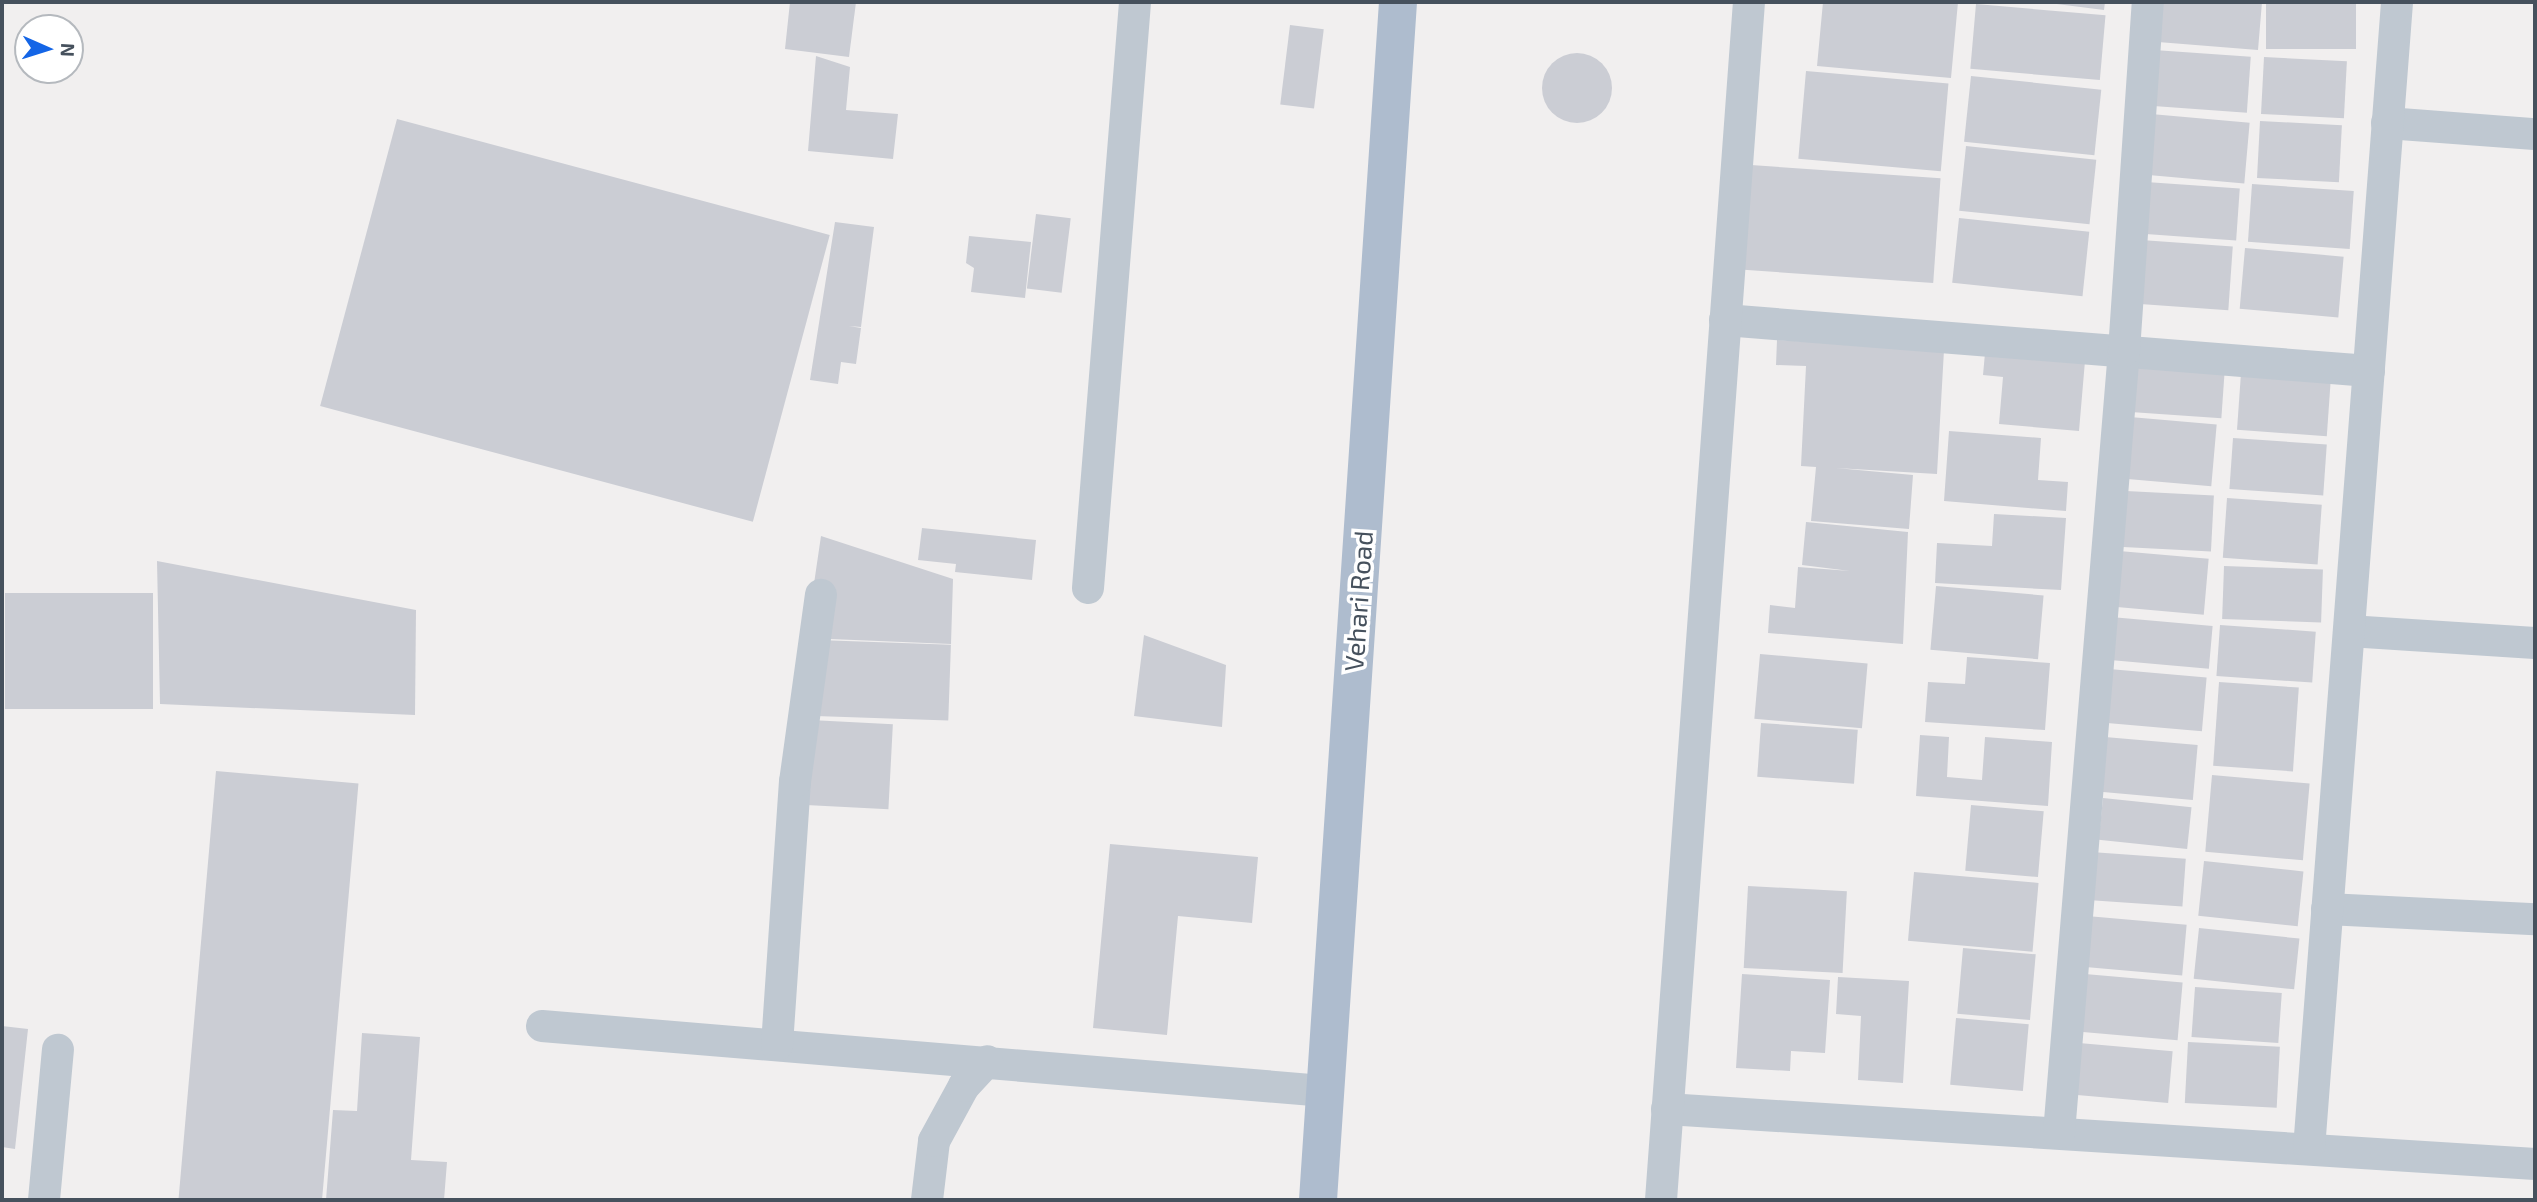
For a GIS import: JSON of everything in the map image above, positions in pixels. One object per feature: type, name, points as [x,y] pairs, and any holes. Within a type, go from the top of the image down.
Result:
[{"type":"main road","name":"Vehari Road","points":[[1318,1200],[1398,2]]},
{"type":"street","points":[[1088,588],[1135,2]]},
{"type":"street","points":[[1661,1200],[1749,2]]},
{"type":"street","points":[[2059,1133],[2124,351],[2148,2]]},
{"type":"street","points":[[2309,1149],[2397,2]]},
{"type":"street","points":[[2387,123],[2535,134]]},
{"type":"street","points":[[1725,320],[2369,371]]},
{"type":"street","points":[[777,1045],[794,782],[821,595]]},
{"type":"street","points":[[2349,631],[2535,643]]},
{"type":"street","points":[[2328,909],[2535,919]]},
{"type":"street","points":[[542,1026],[1325,1091]]},
{"type":"street","points":[[44,1200],[58,1050]]},
{"type":"street","points":[[927,1200],[934,1141],[964,1086],[987,1061]]},
{"type":"street","points":[[1667,1109],[2535,1164]]},
{"type":"building","points":[[790,2],[856,2],[849,57],[785,49]]},
{"type":"building","points":[[1823,2],[1958,2],[1951,78],[1817,66]]},
{"type":"building","points":[[2041,2],[2105,2],[2104,10]]},
{"type":"building","points":[[2161,2],[2262,2],[2258,50],[2158,42]]},
{"type":"building","points":[[2266,2],[2356,2],[2356,49],[2266,49]]},
{"type":"building","points":[[1976,4],[2106,15],[2100,80],[1970,69]]},
{"type":"building","points":[[1290,25],[1324,29],[1314,109],[1280,104]]},
{"type":"building","points":[[2154,50],[2251,57],[2247,113],[2150,106]]},
{"type":"building","points":[[1584,53],[1597,59],[1606,68],[1610,74],[1610,102],[1602,113],[1591,121],[1570,123],[1552,113],[1544,102],[1542,81],[1552,63],[1563,55]]},
{"type":"building","points":[[816,56],[850,67],[846,110],[898,114],[893,159],[808,151]]},
{"type":"building","points":[[2264,57],[2347,61],[2344,118],[2261,114]]},
{"type":"building","points":[[1806,71],[1948,83],[1941,171],[1798,159]]},
{"type":"building","points":[[1971,76],[2101,90],[2094,155],[1964,142]]},
{"type":"building","points":[[2151,114],[2250,123],[2244,183],[2146,175]]},
{"type":"building","points":[[397,119],[830,235],[753,522],[320,406]]},
{"type":"building","points":[[2260,121],[2342,125],[2339,182],[2257,178]]},
{"type":"building","points":[[1966,146],[2096,160],[2089,224],[1959,211]]},
{"type":"building","points":[[1751,165],[1941,178],[1933,283],[1744,270]]},
{"type":"building","points":[[2146,182],[2240,189],[2236,240],[2142,234]]},
{"type":"building","points":[[2252,184],[2354,191],[2350,249],[2248,242]]},
{"type":"building","points":[[1036,214],[1071,218],[1062,293],[1027,288]]},
{"type":"building","points":[[1959,218],[2089,232],[2082,296],[1952,283]]},
{"type":"building","points":[[835,222],[874,227],[861,327],[849,326],[861,328],[856,364],[841,362],[838,384],[810,380]]},
{"type":"building","points":[[969,236],[1031,242],[1025,298],[971,292],[974,268],[966,263]]},
{"type":"building","points":[[2141,240],[2233,246],[2228,310],[2137,304]]},
{"type":"building","points":[[2245,248],[2344,257],[2338,317],[2240,309]]},
{"type":"building","points":[[1777,340],[1944,350],[1937,474],[1836,468],[1913,475],[1909,529],[1811,521],[1816,467],[1801,466],[1806,366],[1776,365]]},
{"type":"building","points":[[1985,353],[2085,361],[2079,431],[1999,424],[2003,377],[1983,375]]},
{"type":"building","points":[[2134,363],[2225,369],[2221,418],[2131,412]]},
{"type":"building","points":[[2241,373],[2331,379],[2327,436],[2237,430]]},
{"type":"building","points":[[2130,417],[2217,425],[2211,486],[2125,479]]},
{"type":"building","points":[[1949,431],[2041,438],[2038,480],[2068,482],[2066,511],[1944,501]]},
{"type":"building","points":[[2233,438],[2327,445],[2323,495],[2229,489]]},
{"type":"building","points":[[2126,491],[2214,496],[2211,552],[2123,547]]},
{"type":"building","points":[[2227,498],[2322,505],[2318,564],[2223,558]]},
{"type":"building","points":[[1994,514],[2066,518],[2061,590],[1935,583],[1937,543],[1992,546]]},
{"type":"building","points":[[1806,522],[1908,532],[1903,644],[1768,633],[1770,605],[1795,608],[1798,567],[1850,571],[1802,565]]},
{"type":"building","points":[[922,528],[1036,540],[1032,580],[955,572],[956,564],[918,560]]},
{"type":"building","points":[[821,536],[953,579],[951,644],[806,638]]},
{"type":"building","points":[[2119,551],[2209,559],[2204,615],[2114,607]]},
{"type":"building","points":[[157,561],[416,610],[415,715],[160,704]]},
{"type":"building","points":[[2224,566],[2323,569],[2321,622],[2222,619]]},
{"type":"building","points":[[1936,586],[2044,595],[2038,659],[1930,650]]},
{"type":"building","points":[[5,593],[153,593],[153,709],[5,709]]},
{"type":"building","points":[[2111,617],[2213,626],[2209,669],[2107,660]]},
{"type":"building","points":[[2220,625],[2316,632],[2312,683],[2216,676]]},
{"type":"building","points":[[1144,635],[1226,665],[1222,727],[1134,716]]},
{"type":"building","points":[[818,640],[951,645],[948,721],[815,716]]},
{"type":"building","points":[[1760,654],[1868,663],[1862,728],[1754,719]]},
{"type":"building","points":[[1967,657],[2050,663],[2045,730],[1925,722],[1928,682],[1965,684]]},
{"type":"building","points":[[2109,669],[2207,678],[2202,731],[2104,723]]},
{"type":"building","points":[[2219,682],[2299,688],[2293,771],[2213,766]]},
{"type":"building","points":[[791,719],[893,724],[888,809],[787,804]]},
{"type":"building","points":[[1761,723],[1858,730],[1854,784],[1757,777]]},
{"type":"building","points":[[1920,735],[1949,737],[1947,777],[1982,780],[1985,737],[2052,742],[2048,806],[1916,796]]},
{"type":"building","points":[[2105,737],[2198,745],[2193,800],[2100,792]]},
{"type":"building","points":[[216,771],[358,783],[322,1200],[178,1200]]},
{"type":"building","points":[[2212,775],[2310,784],[2303,860],[2205,852]]},
{"type":"building","points":[[2103,798],[2192,807],[2187,849],[2099,840]]},
{"type":"building","points":[[1971,805],[2044,811],[2038,877],[1965,871]]},
{"type":"building","points":[[1110,844],[1258,857],[1252,923],[1178,916],[1167,1035],[1093,1028]]},
{"type":"building","points":[[2091,852],[2186,859],[2182,907],[2088,900]]},
{"type":"building","points":[[2204,861],[2303,871],[2298,926],[2198,916]]},
{"type":"building","points":[[1914,872],[2039,883],[2033,952],[1908,941]]},
{"type":"building","points":[[1748,886],[1847,891],[1843,973],[1744,968]]},
{"type":"building","points":[[2087,916],[2187,925],[2182,976],[2083,967]]},
{"type":"building","points":[[2199,928],[2299,939],[2294,989],[2194,979]]},
{"type":"building","points":[[1963,948],[2036,954],[2030,1020],[1957,1014]]},
{"type":"building","points":[[1742,974],[1830,980],[1825,1053],[1791,1051],[1790,1071],[1736,1068]]},
{"type":"building","points":[[2085,974],[2183,983],[2178,1040],[2080,1032]]},
{"type":"building","points":[[1838,977],[1909,981],[1903,1083],[1858,1080],[1861,1016],[1836,1014]]},
{"type":"building","points":[[2195,987],[2282,993],[2278,1043],[2192,1037]]},
{"type":"building","points":[[1956,1018],[2029,1024],[2023,1091],[1950,1085]]},
{"type":"building","points":[[2,1026],[28,1029],[15,1149],[2,1147]]},
{"type":"building","points":[[362,1033],[420,1037],[411,1160],[447,1162],[444,1200],[326,1200],[333,1110],[357,1111]]},
{"type":"building","points":[[2188,1042],[2280,1047],[2277,1108],[2185,1103]]},
{"type":"building","points":[[2079,1043],[2173,1051],[2168,1103],[2074,1095]]}]
